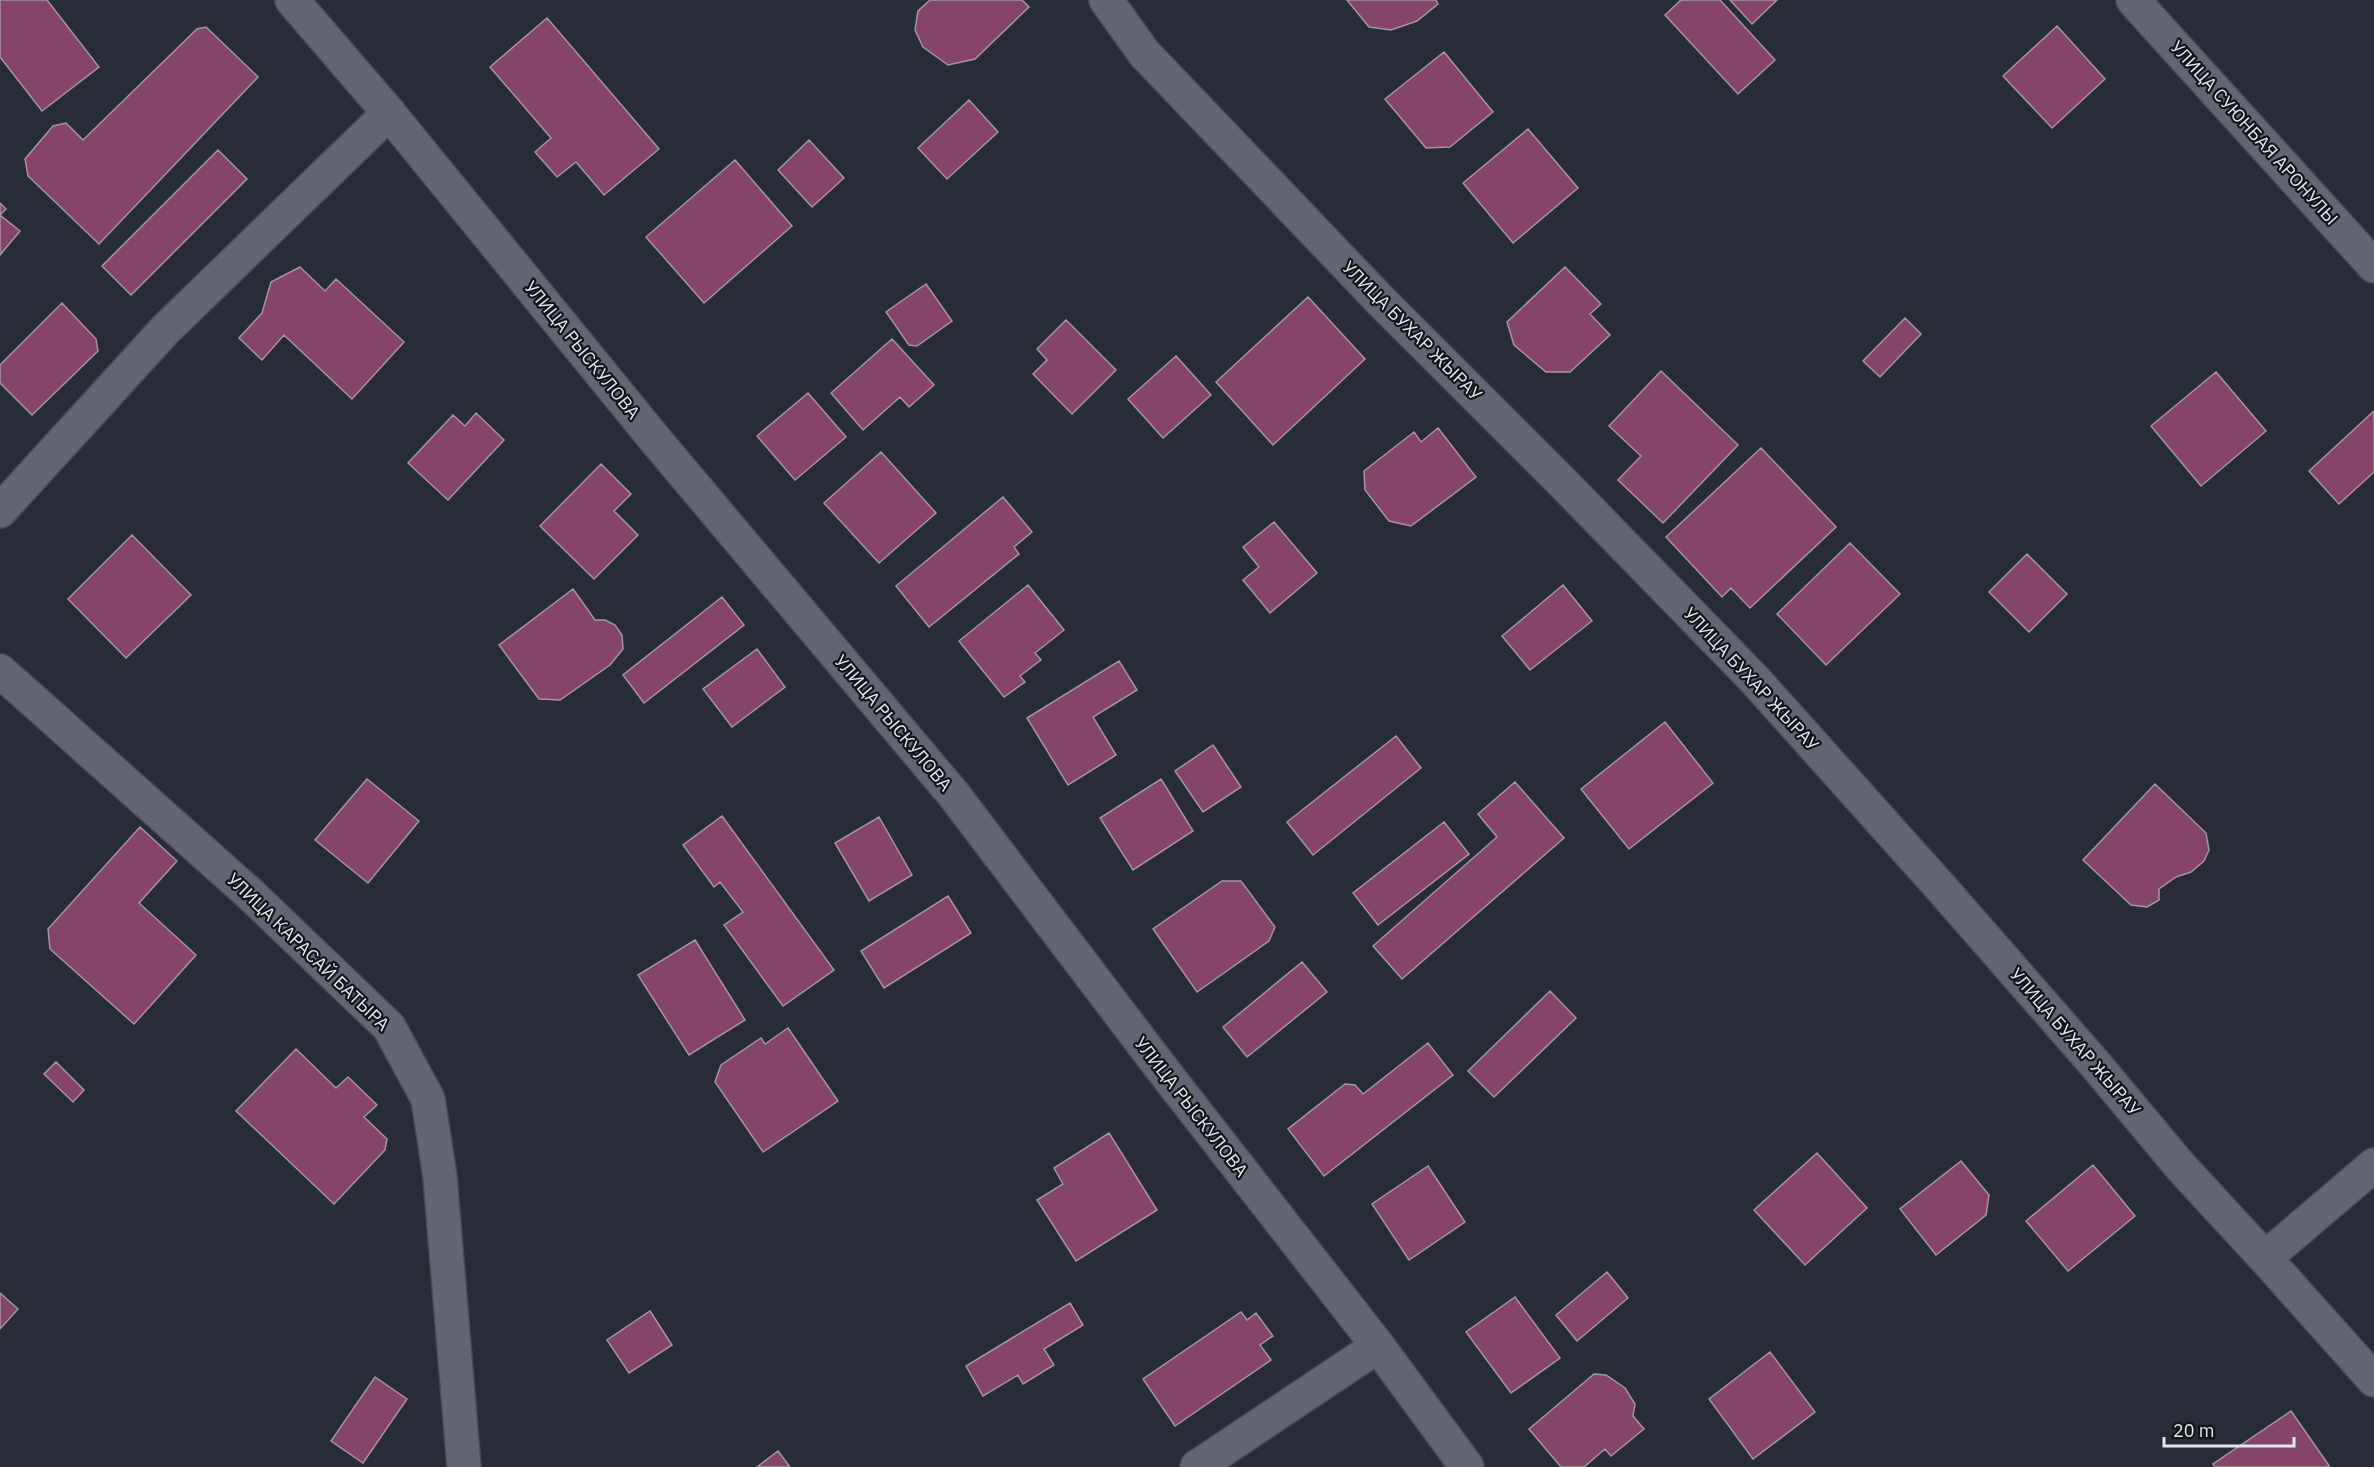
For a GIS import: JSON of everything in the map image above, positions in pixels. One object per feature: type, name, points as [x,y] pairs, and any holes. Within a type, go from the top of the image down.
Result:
[{"type":"street","name":"УЛИЦА РЫСКУЛОВА","points":[[292,0],[389,113],[645,428],[954,795],[1162,1069],[1378,1346],[1467,1467]]},
{"type":"street","name":"УЛИЦА БУХАР ЖЫРАУ","points":[[1106,0],[1144,53],[1380,300],[1755,680],[1951,898],[2181,1167],[2374,1380]]},
{"type":"street","name":"УЛИЦА СУЮНБАЯ АРОНУЛЫ","points":[[2133,0],[2374,266]]},
{"type":"street","points":[[0,511],[165,330],[389,113]]},
{"type":"street","name":"УЛИЦА КАРАСАЙ БАТЫРА","points":[[0,671],[249,893],[389,1027],[428,1099],[440,1177],[464,1467]]},
{"type":"street","points":[[2265,1258],[2374,1165]]},
{"type":"street","points":[[1197,1467],[1378,1346]]},
{"type":"building","points":[[0,0],[47,0],[99,67],[42,111],[0,57]]},
{"type":"building","points":[[930,0],[1022,0],[1029,7],[975,59],[948,65],[923,47],[915,30],[918,11]]},
{"type":"building","points":[[1347,0],[1436,0],[1438,4],[1417,21],[1391,30],[1369,27]]},
{"type":"building","points":[[1681,0],[1720,0],[1775,60],[1738,94],[1665,15]]},
{"type":"building","points":[[1730,0],[1777,0],[1752,24]]},
{"type":"building","points":[[547,18],[659,149],[604,195],[576,162],[557,177],[535,152],[551,138],[490,67]]},
{"type":"building","points":[[2057,26],[2105,79],[2052,128],[2003,76]]},
{"type":"building","points":[[206,27],[258,77],[99,244],[28,176],[25,159],[53,126],[66,123],[83,140],[197,29]]},
{"type":"building","points":[[1444,52],[1493,112],[1450,147],[1426,148],[1385,99]]},
{"type":"building","points":[[969,100],[998,132],[947,179],[918,148]]},
{"type":"building","points":[[1528,129],[1578,188],[1513,243],[1463,183]]},
{"type":"building","points":[[809,140],[844,178],[812,207],[778,170]]},
{"type":"building","points":[[218,150],[247,179],[131,295],[102,266]]},
{"type":"building","points":[[735,160],[792,226],[704,303],[646,237]]},
{"type":"building","points":[[0,203],[6,209],[0,215]]},
{"type":"building","points":[[0,215],[20,231],[0,255]]},
{"type":"building","points":[[300,267],[325,291],[336,279],[404,342],[352,399],[284,335],[262,360],[239,338],[262,313],[271,282]]},
{"type":"building","points":[[1565,267],[1601,304],[1590,314],[1610,335],[1570,372],[1546,372],[1514,345],[1507,322]]},
{"type":"building","points":[[926,284],[952,321],[917,346],[909,345],[886,312]]},
{"type":"building","points":[[1308,297],[1365,359],[1273,445],[1216,382]]},
{"type":"building","points":[[62,303],[96,339],[98,351],[32,415],[0,383],[0,365]]},
{"type":"building","points":[[1905,318],[1921,334],[1880,377],[1863,361]]},
{"type":"building","points":[[1066,320],[1116,370],[1072,414],[1033,374],[1047,360],[1037,349]]},
{"type":"building","points":[[892,339],[934,385],[909,407],[900,397],[863,430],[831,393]]},
{"type":"building","points":[[1176,356],[1211,395],[1163,438],[1128,399]]},
{"type":"building","points":[[1661,371],[1738,445],[1663,523],[1618,480],[1641,456],[1609,426]]},
{"type":"building","points":[[2216,372],[2266,431],[2201,486],[2151,426]]},
{"type":"building","points":[[808,393],[846,437],[795,480],[757,436]]},
{"type":"building","points":[[2374,411],[2374,472],[2339,504],[2309,471]]},
{"type":"building","points":[[476,413],[504,440],[448,500],[408,463],[453,415],[465,426]]},
{"type":"building","points":[[1438,428],[1476,477],[1411,526],[1389,521],[1365,490],[1364,471],[1414,432],[1421,442]]},
{"type":"building","points":[[1761,448],[1836,527],[1750,608],[1731,588],[1722,597],[1666,537]]},
{"type":"building","points":[[881,452],[936,513],[879,563],[824,503]]},
{"type":"building","points":[[601,464],[631,494],[614,511],[638,535],[594,579],[540,526]]},
{"type":"building","points":[[1003,497],[1032,532],[1014,547],[1019,554],[929,627],[896,586]]},
{"type":"building","points":[[1274,522],[1317,573],[1270,613],[1243,580],[1259,567],[1243,547]]},
{"type":"building","points":[[132,535],[191,595],[126,658],[68,599]]},
{"type":"building","points":[[1850,543],[1900,594],[1826,665],[1777,614]]},
{"type":"building","points":[[2027,554],[2067,594],[2029,632],[1989,592]]},
{"type":"building","points":[[1028,585],[1064,630],[1035,653],[1041,660],[1020,676],[1025,682],[1004,697],[959,641]]},
{"type":"building","points":[[1563,585],[1592,621],[1530,670],[1502,636]]},
{"type":"building","points":[[573,589],[595,620],[605,620],[615,625],[622,635],[623,649],[610,665],[560,700],[539,699],[499,645]]},
{"type":"building","points":[[722,597],[744,625],[644,703],[623,675]]},
{"type":"building","points":[[757,649],[785,687],[732,727],[703,689]]},
{"type":"building","points":[[1119,661],[1137,690],[1093,717],[1116,755],[1068,785],[1027,718]]},
{"type":"building","points":[[1665,722],[1713,783],[1629,849],[1581,789]]},
{"type":"building","points":[[1396,736],[1421,768],[1313,855],[1287,822]]},
{"type":"building","points":[[1213,745],[1241,787],[1203,812],[1175,771]]},
{"type":"building","points":[[367,779],[419,821],[368,883],[315,840]]},
{"type":"building","points":[[1161,779],[1193,831],[1133,870],[1100,818]]},
{"type":"building","points":[[1515,782],[1564,838],[1402,979],[1373,946],[1497,837],[1478,814]]},
{"type":"building","points":[[2155,784],[2206,833],[2209,850],[2204,861],[2191,872],[2176,877],[2159,889],[2159,900],[2147,907],[2131,905],[2083,860]]},
{"type":"building","points":[[722,816],[834,970],[783,1006],[724,925],[743,912],[720,882],[714,887],[683,845]]},
{"type":"building","points":[[879,817],[912,875],[869,901],[835,843]]},
{"type":"building","points":[[1444,822],[1469,854],[1378,925],[1353,893]]},
{"type":"building","points":[[140,827],[177,861],[139,903],[196,955],[134,1024],[50,949],[48,929]]},
{"type":"building","points":[[1222,881],[1241,881],[1275,927],[1269,941],[1197,992],[1153,929]]},
{"type":"building","points":[[948,896],[971,933],[884,988],[861,951]]},
{"type":"building","points":[[695,940],[745,1020],[689,1055],[638,975]]},
{"type":"building","points":[[1302,962],[1327,992],[1247,1057],[1223,1027]]},
{"type":"building","points":[[1550,991],[1576,1018],[1494,1097],[1468,1071]]},
{"type":"building","points":[[788,1028],[838,1101],[763,1152],[715,1082],[721,1065],[761,1038],[765,1044]]},
{"type":"building","points":[[1428,1043],[1453,1075],[1324,1176],[1288,1129],[1345,1084],[1355,1085],[1363,1094]]},
{"type":"building","points":[[296,1049],[336,1088],[348,1077],[377,1105],[364,1117],[387,1139],[385,1150],[334,1204],[236,1111]]},
{"type":"building","points":[[56,1062],[84,1090],[73,1102],[44,1074]]},
{"type":"building","points":[[1109,1133],[1157,1210],[1076,1261],[1037,1200],[1063,1184],[1054,1168]]},
{"type":"building","points":[[1817,1153],[1867,1208],[1805,1265],[1754,1210]]},
{"type":"building","points":[[1961,1161],[1989,1195],[1986,1215],[1936,1255],[1900,1209]]},
{"type":"building","points":[[2093,1165],[2135,1216],[2068,1271],[2026,1221]]},
{"type":"building","points":[[1428,1166],[1465,1222],[1409,1260],[1372,1204]]},
{"type":"building","points":[[1607,1272],[1628,1298],[1577,1341],[1556,1315]]},
{"type":"building","points":[[0,1293],[18,1309],[0,1329]]},
{"type":"building","points":[[1515,1297],[1560,1358],[1511,1393],[1466,1332]]},
{"type":"building","points":[[1070,1303],[1083,1325],[1044,1349],[1054,1365],[1023,1384],[1018,1375],[983,1396],[966,1366]]},
{"type":"building","points":[[650,1311],[672,1345],[629,1373],[607,1340]]},
{"type":"building","points":[[1241,1312],[1247,1320],[1256,1313],[1273,1336],[1260,1345],[1271,1360],[1175,1426],[1143,1379]]},
{"type":"building","points":[[1770,1352],[1815,1412],[1753,1459],[1709,1399]]},
{"type":"building","points":[[1594,1374],[1606,1375],[1625,1388],[1635,1404],[1633,1416],[1644,1429],[1611,1456],[1605,1449],[1584,1467],[1561,1467],[1529,1429]]},
{"type":"building","points":[[375,1377],[407,1399],[363,1463],[331,1441]]},
{"type":"building","points":[[2291,1411],[2330,1467],[2215,1467],[2213,1464]]},
{"type":"building","points":[[778,1451],[790,1467],[757,1467]]}]
